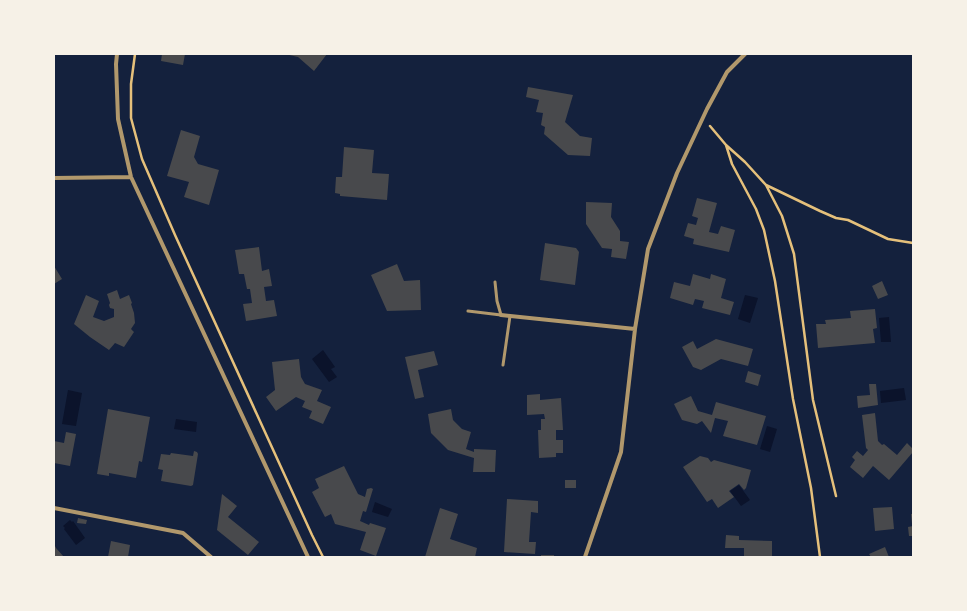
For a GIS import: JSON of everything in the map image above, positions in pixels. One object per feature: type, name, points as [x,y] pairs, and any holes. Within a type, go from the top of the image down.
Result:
[{"type":"street","points":[[117,54],[118,119],[131,177],[308,557]]},
{"type":"street","points":[[585,557],[621,452],[636,330],[648,249],[677,173],[703,118],[727,72],[745,54]]},
{"type":"street","points":[[54,178],[131,177]]},
{"type":"street","points":[[501,315],[636,330]]},
{"type":"street","points":[[54,508],[183,533],[212,557]]},
{"type":"lane","points":[[468,311],[501,315],[497,302],[495,282]]},
{"type":"lane","points":[[503,365],[510,316]]},
{"type":"path","points":[[136,54],[131,84],[131,118],[142,159],[183,254],[323,557]]},
{"type":"path","points":[[703,118],[726,145],[745,162],[766,185],[782,216],[794,254],[813,400],[836,496]]},
{"type":"path","points":[[726,145],[732,164],[756,209],[764,230],[775,282],[793,399],[811,488],[820,557]]},
{"type":"path","points":[[766,185],[820,211],[836,218],[848,220],[888,239],[913,243]]},
{"type":"water","points":[[745,295],[758,298],[750,323],[738,319]]},
{"type":"water","points":[[889,317],[891,342],[881,342],[879,318]]},
{"type":"water","points":[[323,350],[335,367],[331,369],[337,377],[329,382],[312,359]]},
{"type":"water","points":[[904,388],[906,400],[881,403],[880,391]]},
{"type":"water","points":[[68,390],[82,393],[76,426],[62,424]]},
{"type":"water","points":[[176,419],[197,422],[196,432],[174,429]]},
{"type":"water","points":[[767,426],[777,429],[770,452],[760,449]]},
{"type":"water","points":[[739,485],[750,500],[741,506],[730,491]]},
{"type":"water","points":[[375,502],[392,509],[388,517],[372,512]]},
{"type":"water","points":[[70,520],[72,522],[73,521],[85,538],[76,545],[63,526]]},
{"type":"building","points":[[162,54],[185,54],[183,65],[161,61]]},
{"type":"building","points":[[285,54],[327,54],[314,71],[298,57]]},
{"type":"building","points":[[528,87],[573,95],[565,122],[580,136],[592,138],[590,156],[568,155],[544,134],[545,127],[541,125],[543,113],[536,112],[539,100],[526,97]]},
{"type":"building","points":[[181,130],[200,136],[194,157],[198,164],[219,170],[209,205],[184,197],[189,182],[167,176]]},
{"type":"building","points":[[344,147],[374,150],[372,173],[389,174],[387,200],[340,196],[340,194],[335,193],[336,177],[342,177]]},
{"type":"building","points":[[697,198],[717,203],[709,232],[718,234],[721,226],[735,230],[729,252],[693,244],[694,239],[684,236],[688,223],[696,225],[698,218],[692,216]]},
{"type":"building","points":[[586,202],[612,203],[611,217],[620,231],[620,241],[629,242],[626,259],[611,257],[612,249],[602,248],[586,224]]},
{"type":"building","points":[[545,243],[576,248],[579,252],[575,285],[540,280]]},
{"type":"building","points":[[259,247],[262,271],[269,269],[272,286],[264,287],[266,301],[274,300],[277,316],[246,321],[243,304],[252,303],[250,289],[247,289],[244,274],[239,274],[235,250]]},
{"type":"building","points":[[397,264],[404,281],[420,280],[421,310],[387,311],[371,275]]},
{"type":"building","points":[[54,266],[62,279],[54,284]]},
{"type":"building","points":[[693,274],[710,279],[711,274],[726,279],[721,298],[734,302],[730,315],[702,308],[704,301],[695,299],[693,305],[670,298],[674,282],[690,286]]},
{"type":"building","points":[[882,281],[888,295],[878,299],[872,286]]},
{"type":"building","points":[[117,290],[120,299],[129,295],[132,303],[135,323],[131,329],[134,332],[124,347],[115,343],[109,350],[74,324],[86,295],[99,301],[93,317],[104,321],[114,317],[114,309],[110,308],[107,294]]},
{"type":"building","points":[[875,309],[877,328],[873,329],[875,343],[818,348],[816,324],[826,324],[825,320],[851,318],[850,311]]},
{"type":"building","points":[[716,339],[753,349],[748,366],[721,359],[701,370],[693,367],[682,347],[693,341],[697,349]]},
{"type":"building","points":[[434,351],[438,365],[418,370],[424,397],[415,399],[405,357]]},
{"type":"building","points":[[299,359],[301,377],[305,384],[322,390],[317,401],[331,407],[323,424],[309,418],[312,411],[302,407],[305,401],[296,397],[276,411],[266,397],[275,390],[272,362]]},
{"type":"building","points":[[748,371],[761,375],[758,386],[745,382]]},
{"type":"building","points":[[869,384],[876,384],[878,405],[858,408],[857,396],[870,395]]},
{"type":"building","points":[[540,394],[540,400],[561,398],[563,430],[556,430],[556,440],[563,440],[563,453],[556,453],[556,457],[539,458],[538,430],[541,430],[541,419],[545,419],[544,414],[527,415],[527,395]]},
{"type":"building","points":[[691,396],[698,411],[712,415],[716,402],[766,416],[757,445],[723,436],[728,421],[715,418],[711,433],[702,421],[697,424],[682,420],[674,404]]},
{"type":"building","points":[[108,409],[150,417],[142,462],[139,461],[136,478],[109,473],[109,476],[97,474]]},
{"type":"building","points":[[451,409],[453,420],[462,429],[471,432],[466,449],[474,452],[474,449],[496,450],[495,472],[473,472],[474,458],[448,450],[431,433],[428,414]]},
{"type":"building","points":[[875,413],[878,441],[882,445],[884,444],[897,455],[907,443],[913,449],[913,452],[889,480],[873,466],[863,478],[850,467],[855,460],[852,457],[857,451],[863,456],[868,450],[866,448],[862,415]]},
{"type":"building","points":[[66,432],[76,434],[70,466],[54,463],[54,441],[64,443]]},
{"type":"building","points":[[194,451],[198,454],[193,485],[191,486],[161,481],[163,470],[158,469],[161,454],[170,455],[171,453],[193,456]]},
{"type":"building","points":[[700,456],[708,458],[711,462],[714,460],[751,470],[746,488],[744,490],[739,484],[729,491],[734,497],[718,508],[712,499],[707,502],[683,467]]},
{"type":"building","points":[[344,466],[358,494],[365,497],[367,489],[373,489],[366,512],[363,511],[360,521],[369,525],[370,523],[386,528],[376,556],[360,550],[366,532],[335,524],[331,514],[325,517],[312,492],[319,488],[315,479]]},
{"type":"building","points":[[565,480],[576,480],[576,488],[565,488]]},
{"type":"building","points":[[222,494],[237,506],[228,517],[259,542],[248,555],[217,530]]},
{"type":"building","points":[[507,499],[538,501],[538,513],[531,512],[529,542],[536,542],[535,554],[504,552]]},
{"type":"building","points":[[892,507],[894,529],[875,531],[873,508]]},
{"type":"building","points":[[440,508],[458,514],[450,539],[477,548],[475,557],[425,557]]},
{"type":"building","points":[[911,514],[913,514],[913,524],[912,524]]},
{"type":"building","points":[[78,518],[87,520],[86,524],[77,523]]},
{"type":"building","points":[[913,526],[913,536],[909,536],[908,527]]},
{"type":"building","points":[[726,535],[739,536],[739,540],[772,541],[772,557],[744,557],[744,548],[725,548]]},
{"type":"building","points":[[111,541],[130,545],[128,557],[108,557]]},
{"type":"building","points":[[54,544],[56,548],[64,557],[54,557]]},
{"type":"building","points":[[885,547],[889,557],[871,557],[869,554]]},
{"type":"building","points":[[541,555],[554,555],[554,557],[541,557]]}]
